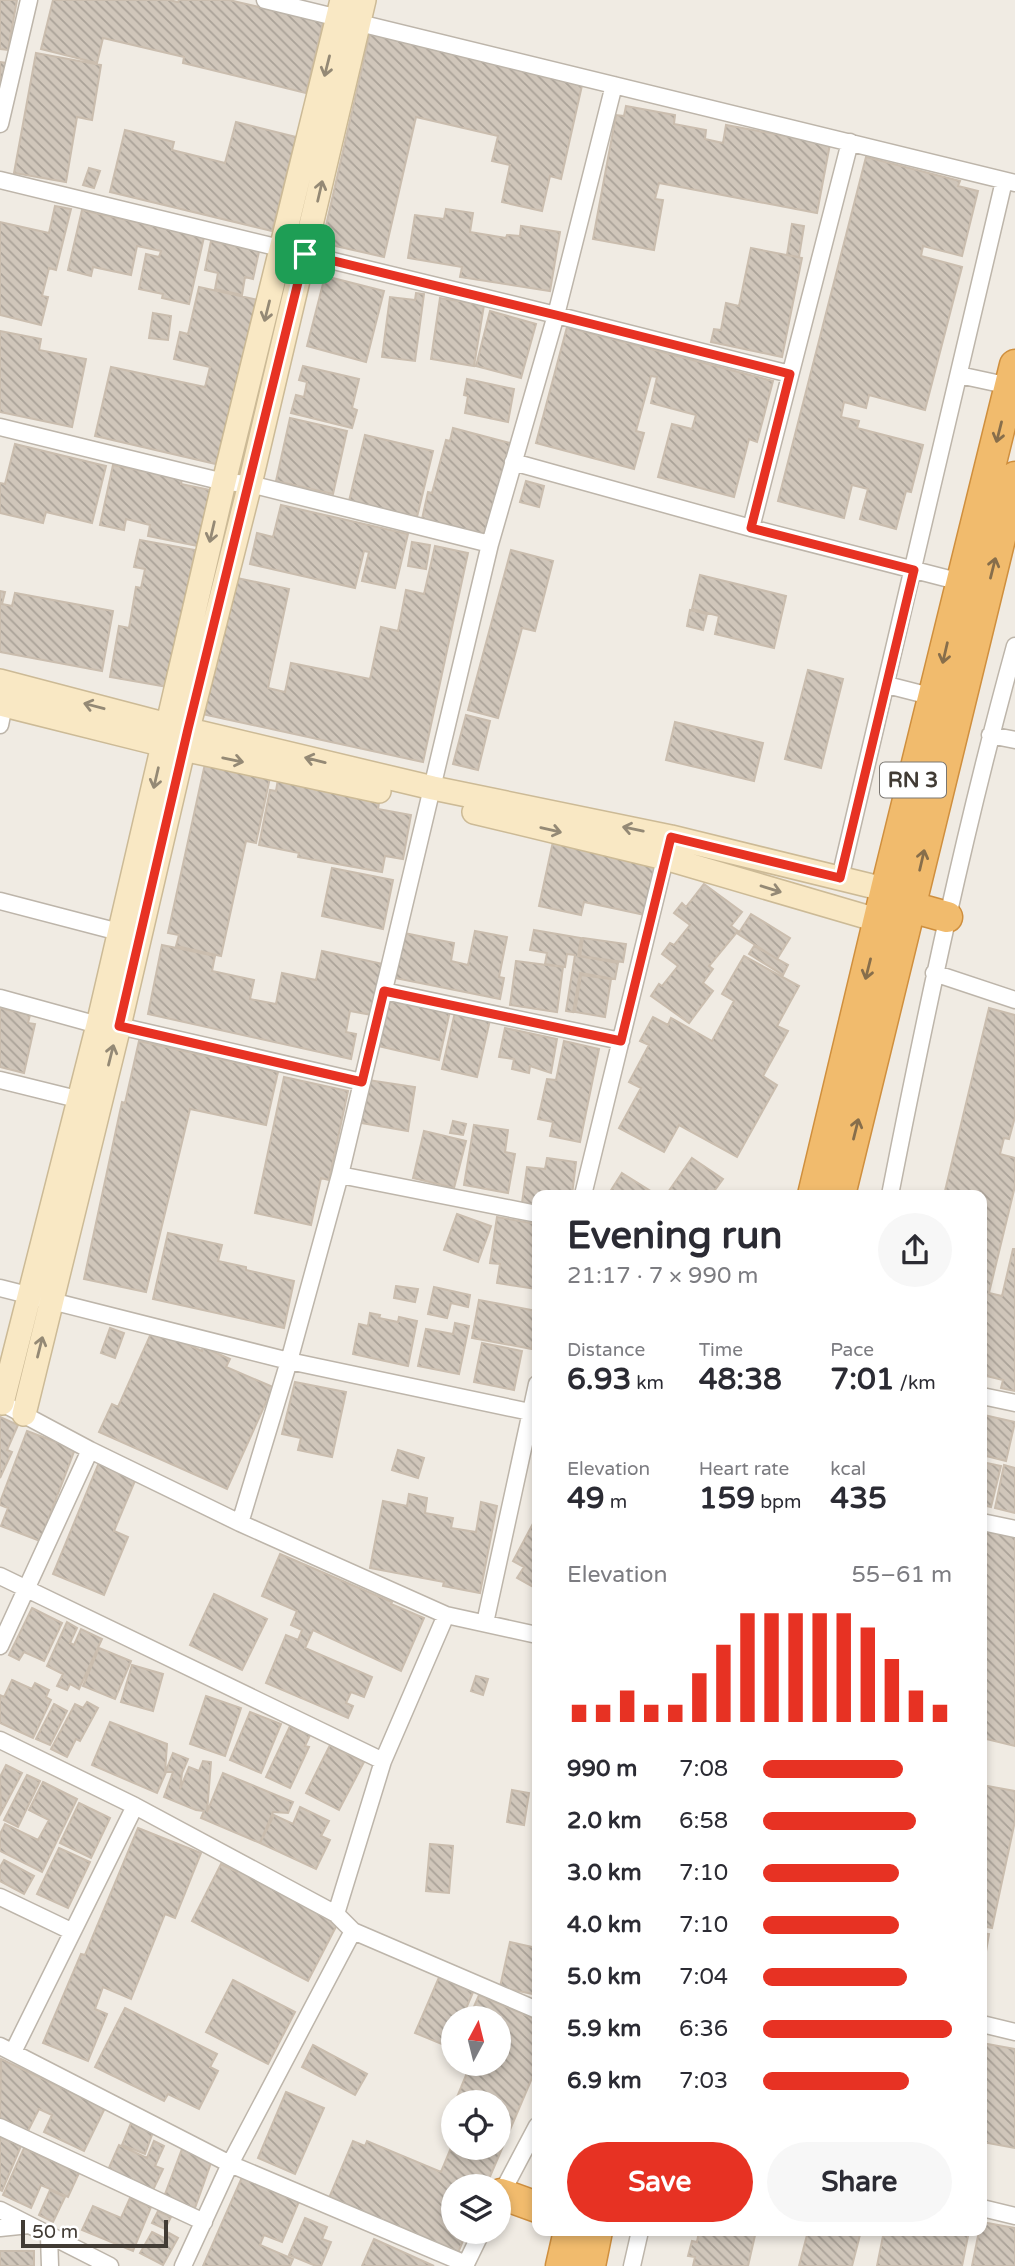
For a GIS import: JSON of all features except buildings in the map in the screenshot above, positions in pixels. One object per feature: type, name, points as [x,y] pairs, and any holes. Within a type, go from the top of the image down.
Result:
[{"type":"highway","name":"RN 3","points":[[841,1190],[899,908],[934,697],[1012,376]]},
{"type":"highway","name":"RN 3","points":[[814,1190],[899,908],[1015,477]]},
{"type":"highway","points":[[899,908],[947,917]]},
{"type":"highway","points":[[511,2199],[532,2206]]},
{"type":"highway","points":[[561,2266],[568,2236]]},
{"type":"highway","points":[[590,2266],[596,2236]]},
{"type":"street","points":[[0,124],[29,0]]},
{"type":"street","points":[[265,0],[346,13],[614,85],[1010,182],[959,375],[840,878]]},
{"type":"street","points":[[108,1025],[119,932],[250,484],[294,251],[346,13],[364,0]]},
{"type":"street","points":[[240,1523],[289,1361],[340,1175],[490,544],[556,315],[614,85]]},
{"type":"street","points":[[751,528],[850,142]]},
{"type":"street","points":[[0,180],[790,374]]},
{"type":"street","points":[[24,1414],[40,1299],[176,737],[224,482],[294,251]]},
{"type":"street","points":[[959,375],[1012,376]]},
{"type":"street","points":[[0,427],[224,482],[250,484],[490,544]]},
{"type":"street","points":[[513,462],[751,528],[961,582]]},
{"type":"street","points":[[891,1190],[934,973],[990,735],[1015,646]]},
{"type":"street","points":[[887,685],[934,697]]},
{"type":"street","points":[[3,700],[668,848],[899,908]]},
{"type":"street","points":[[990,735],[1015,740]]},
{"type":"street","points":[[668,848],[840,878],[899,908]]},
{"type":"street","points":[[584,1190],[668,848]]},
{"type":"street","points":[[0,901],[119,932]]},
{"type":"street","points":[[934,973],[1015,1000]]},
{"type":"street","points":[[384,991],[621,1041]]},
{"type":"street","points":[[0,998],[362,1082]]},
{"type":"street","points":[[0,1080],[89,1102]]},
{"type":"street","points":[[340,1175],[532,1213]]},
{"type":"street","points":[[0,1288],[289,1361],[530,1412]]},
{"type":"street","points":[[40,1299],[1,1402],[90,1450],[240,1523],[446,1615],[532,1634]]},
{"type":"street","points":[[987,1397],[1015,1403]]},
{"type":"street","points":[[485,1623],[532,1404]]},
{"type":"street","points":[[0,1646],[90,1450]]},
{"type":"street","points":[[987,1523],[1015,1529]]},
{"type":"street","points":[[0,1576],[383,1761]]},
{"type":"street","points":[[336,1914],[383,1761],[446,1615]]},
{"type":"street","points":[[0,1740],[135,1807],[336,1914],[353,1931],[532,2008]]},
{"type":"street","points":[[135,1807],[6,2049],[230,2164],[465,2265],[476,2244]]},
{"type":"street","points":[[0,1897],[71,1931]]},
{"type":"street","points":[[183,2266],[230,2164],[353,1931]]},
{"type":"street","points":[[987,2025],[1015,2032]]},
{"type":"street","points":[[0,2127],[204,2222]]},
{"type":"street","points":[[511,2175],[532,2135]]},
{"type":"street","points":[[987,2209],[1015,2216]]},
{"type":"street","points":[[0,2210],[110,2266]]},
{"type":"street","points":[[0,2228],[29,2225]]},
{"type":"street","points":[[49,2236],[50,2266]]},
{"type":"street","points":[[632,2266],[639,2236]]},
{"type":"route","points":[[305,254],[790,374],[751,528],[914,570],[840,878],[671,837],[621,1041],[384,991],[362,1082],[119,1026],[188,729],[305,254]]}]
